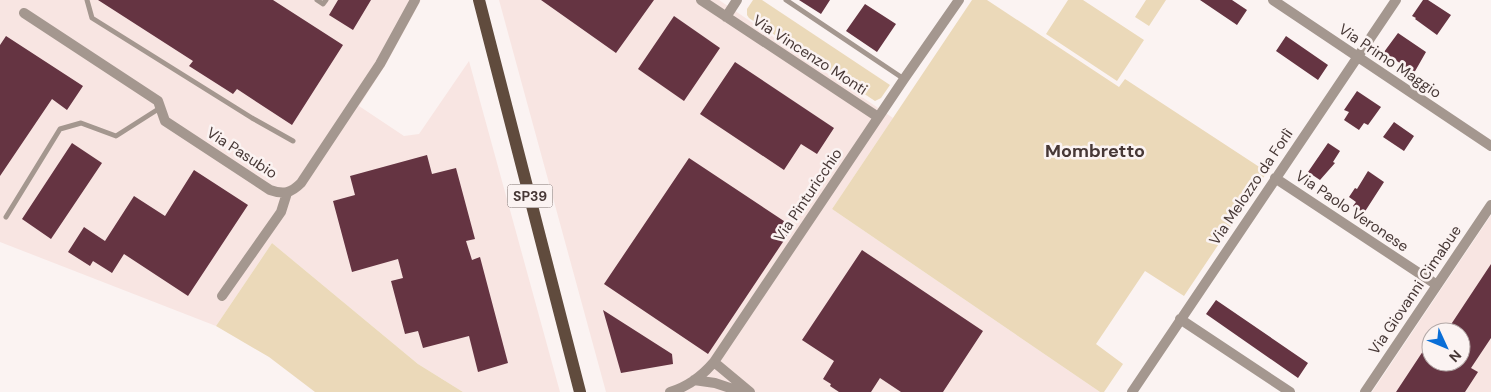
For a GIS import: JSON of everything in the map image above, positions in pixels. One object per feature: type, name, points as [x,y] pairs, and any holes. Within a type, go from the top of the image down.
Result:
[{"type":"main road","name":"SP39","points":[[478,0],[580,392]]},
{"type":"street","name":"Via Pasubio","points":[[24,13],[158,101],[165,121],[270,190],[287,193],[294,190],[301,183],[380,64],[415,0]]},
{"type":"street","name":"Via Vincenzo Monti","points":[[701,0],[878,117]]},
{"type":"street","points":[[726,17],[737,0]]},
{"type":"street","name":"Via Pinturicchio","points":[[670,392],[677,390],[706,372],[714,362],[878,117],[959,0]]},
{"type":"street","name":"Via Primo Maggio","points":[[1273,0],[1491,146]]},
{"type":"street","name":"Via Melozzo da Forlì","points":[[1132,392],[1396,0]]},
{"type":"street","name":"Via Paolo Veronese","points":[[1276,178],[1437,285]]},
{"type":"street","points":[[222,296],[282,212],[287,193]]},
{"type":"street","name":"Via Giovanni Cimabue","points":[[1365,392],[1491,205]]},
{"type":"street","points":[[1180,320],[1290,392]]},
{"type":"street","points":[[714,362],[750,392]]},
{"type":"street","points":[[694,380],[715,383],[742,392]]},
{"type":"lane","points":[[87,0],[92,18],[252,118],[293,141]]},
{"type":"lane","points":[[317,0],[323,4],[326,0]]},
{"type":"lane","points":[[786,0],[904,79]]},
{"type":"lane","points":[[6,217],[60,129],[81,123],[116,136],[160,107]]},
{"type":"shaded area","points":[[0,0],[421,0],[386,64],[359,106],[404,136],[419,134],[469,61],[560,392],[463,392],[418,364],[272,243],[216,326],[0,242]]},
{"type":"shaded area","points":[[499,0],[719,0],[893,118],[832,209],[1100,392],[606,392]]},
{"type":"shaded area","points":[[753,0],[762,0],[890,85],[881,98],[875,101],[749,18],[747,9]]},
{"type":"shaded area","points":[[972,0],[987,0],[1119,87],[1125,79],[1267,172],[1184,296],[1145,271],[1096,344],[1123,364],[1104,392],[1100,392],[832,209]]},
{"type":"shaded area","points":[[1068,0],[1083,0],[1144,40],[1117,81],[1046,34]]},
{"type":"shaded area","points":[[1146,0],[1166,0],[1149,26],[1135,17]]},
{"type":"shaded area","points":[[1491,215],[1491,392],[1372,392]]},
{"type":"shaded area","points":[[272,243],[418,364],[463,392],[315,392],[269,357],[216,326]]},
{"type":"building","points":[[98,0],[273,0],[343,45],[292,125],[237,89],[233,94],[189,66],[193,61]]},
{"type":"building","points":[[338,0],[371,0],[353,30],[329,15]]},
{"type":"building","points":[[541,0],[654,0],[616,53]]},
{"type":"building","points":[[799,0],[830,0],[821,14]]},
{"type":"building","points":[[1200,0],[1232,0],[1247,10],[1237,25]]},
{"type":"building","points":[[1423,0],[1428,0],[1451,15],[1437,35],[1412,16]]},
{"type":"building","points":[[865,4],[896,24],[877,52],[846,31]]},
{"type":"building","points":[[674,16],[720,48],[684,101],[638,69]]},
{"type":"building","points":[[1398,33],[1426,52],[1414,73],[1384,52]]},
{"type":"building","points":[[6,36],[83,86],[67,110],[52,99],[0,176],[0,45]]},
{"type":"building","points":[[1286,36],[1328,65],[1318,80],[1276,51]]},
{"type":"building","points":[[735,62],[834,128],[817,154],[801,144],[784,170],[700,114]]},
{"type":"building","points":[[1357,91],[1381,107],[1368,125],[1364,123],[1359,130],[1344,120],[1349,112],[1344,110]]},
{"type":"building","points":[[1394,122],[1414,136],[1404,151],[1383,137]]},
{"type":"building","points":[[72,143],[102,163],[51,239],[22,219]]},
{"type":"building","points":[[1328,143],[1340,151],[1333,162],[1335,163],[1320,180],[1308,172]]},
{"type":"building","points":[[427,155],[432,174],[456,168],[475,239],[466,241],[472,260],[480,257],[508,363],[478,372],[469,336],[423,348],[418,331],[405,334],[391,281],[403,278],[398,259],[352,272],[333,201],[355,195],[350,176]]},
{"type":"building","points":[[689,158],[793,227],[708,354],[604,284]]},
{"type":"building","points":[[194,170],[248,205],[188,296],[124,254],[112,273],[93,261],[90,266],[68,252],[84,227],[105,241],[134,196],[165,216]]},
{"type":"building","points":[[1368,171],[1384,182],[1364,213],[1353,206],[1356,202],[1349,197],[1355,188],[1357,189]]},
{"type":"building","points":[[862,250],[983,331],[943,392],[901,392],[880,378],[871,392],[839,392],[823,379],[834,361],[802,340]]},
{"type":"building","points":[[1491,264],[1491,338],[1471,368],[1471,322],[1453,322]]},
{"type":"building","points":[[1216,300],[1308,363],[1298,378],[1206,314]]},
{"type":"building","points":[[603,310],[672,354],[673,364],[621,373]]},
{"type":"building","points":[[1421,354],[1421,372],[1471,372],[1471,368],[1478,372],[1465,392],[1396,392]]},
{"type":"district","name":"Mombretto","points":[[1095,151]]}]
